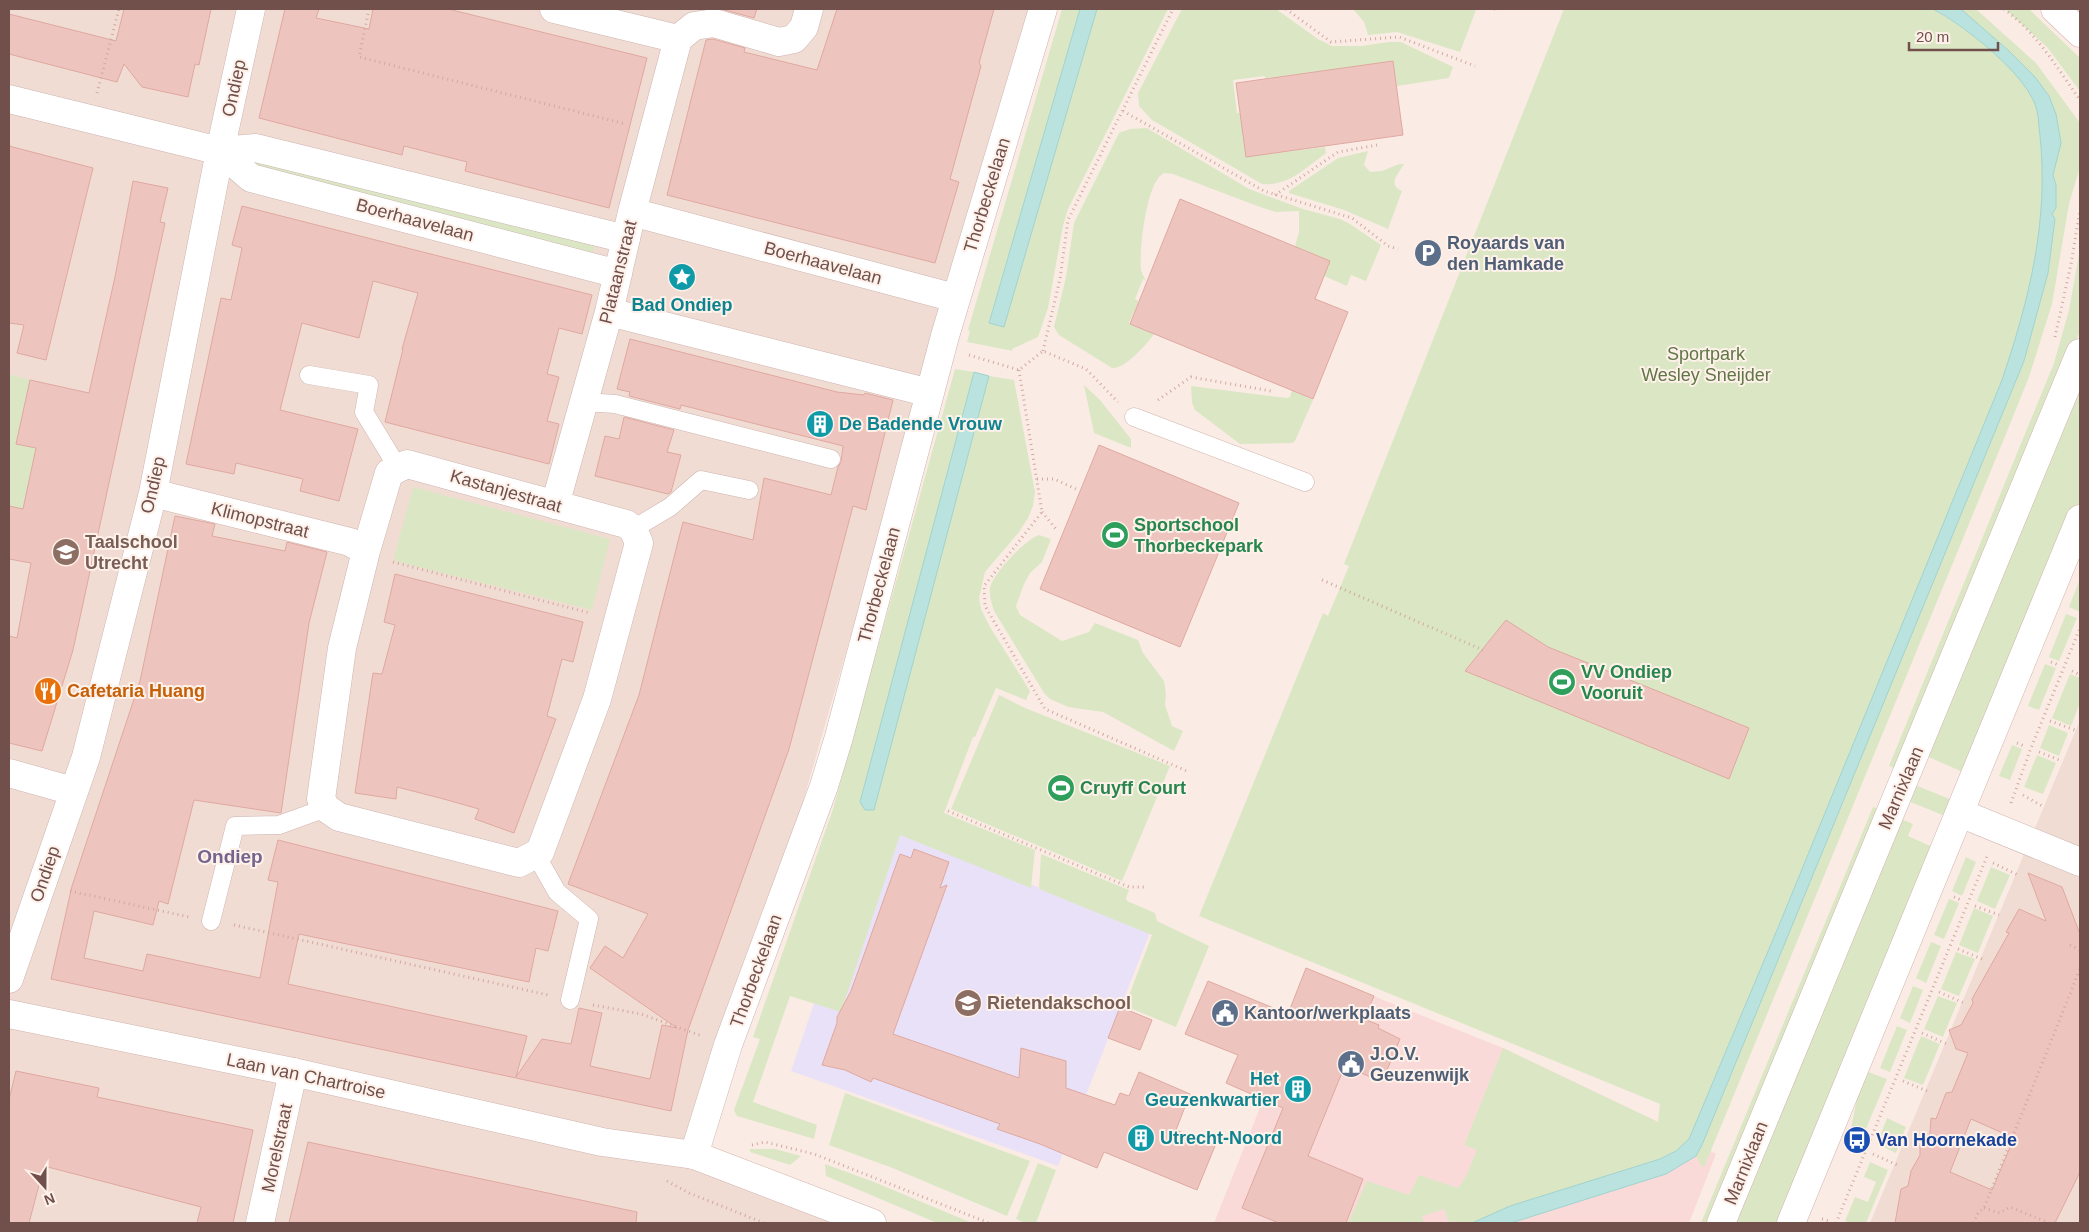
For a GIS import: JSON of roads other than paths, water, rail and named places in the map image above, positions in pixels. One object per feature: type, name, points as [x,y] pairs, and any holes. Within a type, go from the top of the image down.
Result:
[{"type":"street","name":"Ondiep","points":[[9,979],[86,757],[153,493],[220,151],[251,9]]},
{"type":"street","points":[[554,9],[629,18],[678,39],[694,26],[714,24],[779,42],[794,39],[804,27],[810,9]]},
{"type":"street","name":"Thorbeckelaan","points":[[694,1155],[728,1045],[824,786],[839,737],[955,298],[1044,9]]},
{"type":"street","points":[[2055,9],[2080,33]]},
{"type":"street","name":"Plataanstraat","points":[[555,505],[609,312],[632,212],[678,39]]},
{"type":"street","name":"Boerhaavelaan","points":[[9,99],[220,151],[256,148],[626,239]]},
{"type":"street","name":"Boerhaavelaan","points":[[220,151],[251,178],[618,274]]},
{"type":"street","name":"Boerhaavelaan","points":[[632,212],[955,298]]},
{"type":"street","points":[[609,312],[930,394]]},
{"type":"street","name":"Marnixlaan","points":[[1721,1223],[2080,353]]},
{"type":"street","name":"Kastanjestraat","points":[[398,468],[407,464],[626,524],[633,530]]},
{"type":"street","points":[[398,468],[389,473],[366,552],[342,648],[321,799],[326,808],[339,817],[519,863],[540,852],[597,699],[620,620],[639,544],[633,530]]},
{"type":"street","name":"Klimopstraat","points":[[153,493],[350,542],[366,552]]},
{"type":"street","points":[[1791,1223],[2080,519]]},
{"type":"street","points":[[9,773],[73,791]]},
{"type":"street","points":[[1960,813],[2080,862]]},
{"type":"street","name":"Laan van Chartroise","points":[[9,1014],[293,1072],[602,1142],[694,1155],[872,1223]]},
{"type":"street","name":"Morelstraat","points":[[260,1223],[293,1072]]},
{"type":"lane","points":[[309,375],[369,386],[364,412],[398,468]]},
{"type":"lane","points":[[584,402],[615,404],[831,458]]},
{"type":"lane","points":[[1134,417],[1305,482]]},
{"type":"lane","points":[[633,530],[670,507],[701,480],[749,490]]},
{"type":"lane","points":[[211,921],[235,826],[279,825],[326,808]]},
{"type":"lane","points":[[536,854],[557,892],[589,920],[570,1000]]},
{"type":"water","points":[[1080,9],[1097,9],[1004,327],[989,323]]},
{"type":"water","points":[[1933,9],[1962,10],[2009,51],[2035,77],[2049,96],[2056,114],[2061,143],[2053,175],[2056,185],[2056,208],[2052,214],[2055,219],[2048,273],[2024,361],[1696,1156],[1666,1174],[1511,1223],[1472,1223],[1510,1206],[1660,1159],[1676,1151],[1689,1139],[1782,918],[2002,380],[2021,320],[2035,260],[2042,199],[2038,115],[2034,101],[2023,84],[2001,59],[1959,25]]},
{"type":"water","points":[[974,372],[989,376],[874,810],[865,810],[860,802]]},
{"type":"place","name":"Royaards van den Hamkade","points":[[1428,253]]},
{"type":"place","name":"Bad Ondiep","points":[[682,277]]},
{"type":"place","name":"De Badende Vrouw","points":[[820,424]]},
{"type":"place","name":"Sportschool Thorbeckepark","points":[[1115,535]]},
{"type":"place","name":"Taalschool Utrecht","points":[[66,552]]},
{"type":"place","name":"VV Ondiep Vooruit","points":[[1562,682]]},
{"type":"place","name":"Cafetaria Huang","points":[[48,691]]},
{"type":"place","name":"Cruyff Court","points":[[1061,788]]},
{"type":"place","name":"Rietendakschool","points":[[968,1003]]},
{"type":"place","name":"Kantoor/werkplaats","points":[[1225,1013]]},
{"type":"place","name":"J.O.V. Geuzenwijk","points":[[1351,1064]]},
{"type":"place","name":"Het Geuzenkwartier","points":[[1298,1089]]},
{"type":"place","name":"Utrecht-Noord","points":[[1141,1138]]},
{"type":"place","name":"Van Hoornekade","points":[[1857,1140]]},
{"type":"district","name":"Ondiep","points":[[230,856]]},
{"type":"park label","name":"Sportpark Wesley Sneijder","points":[[1706,364]]}]
